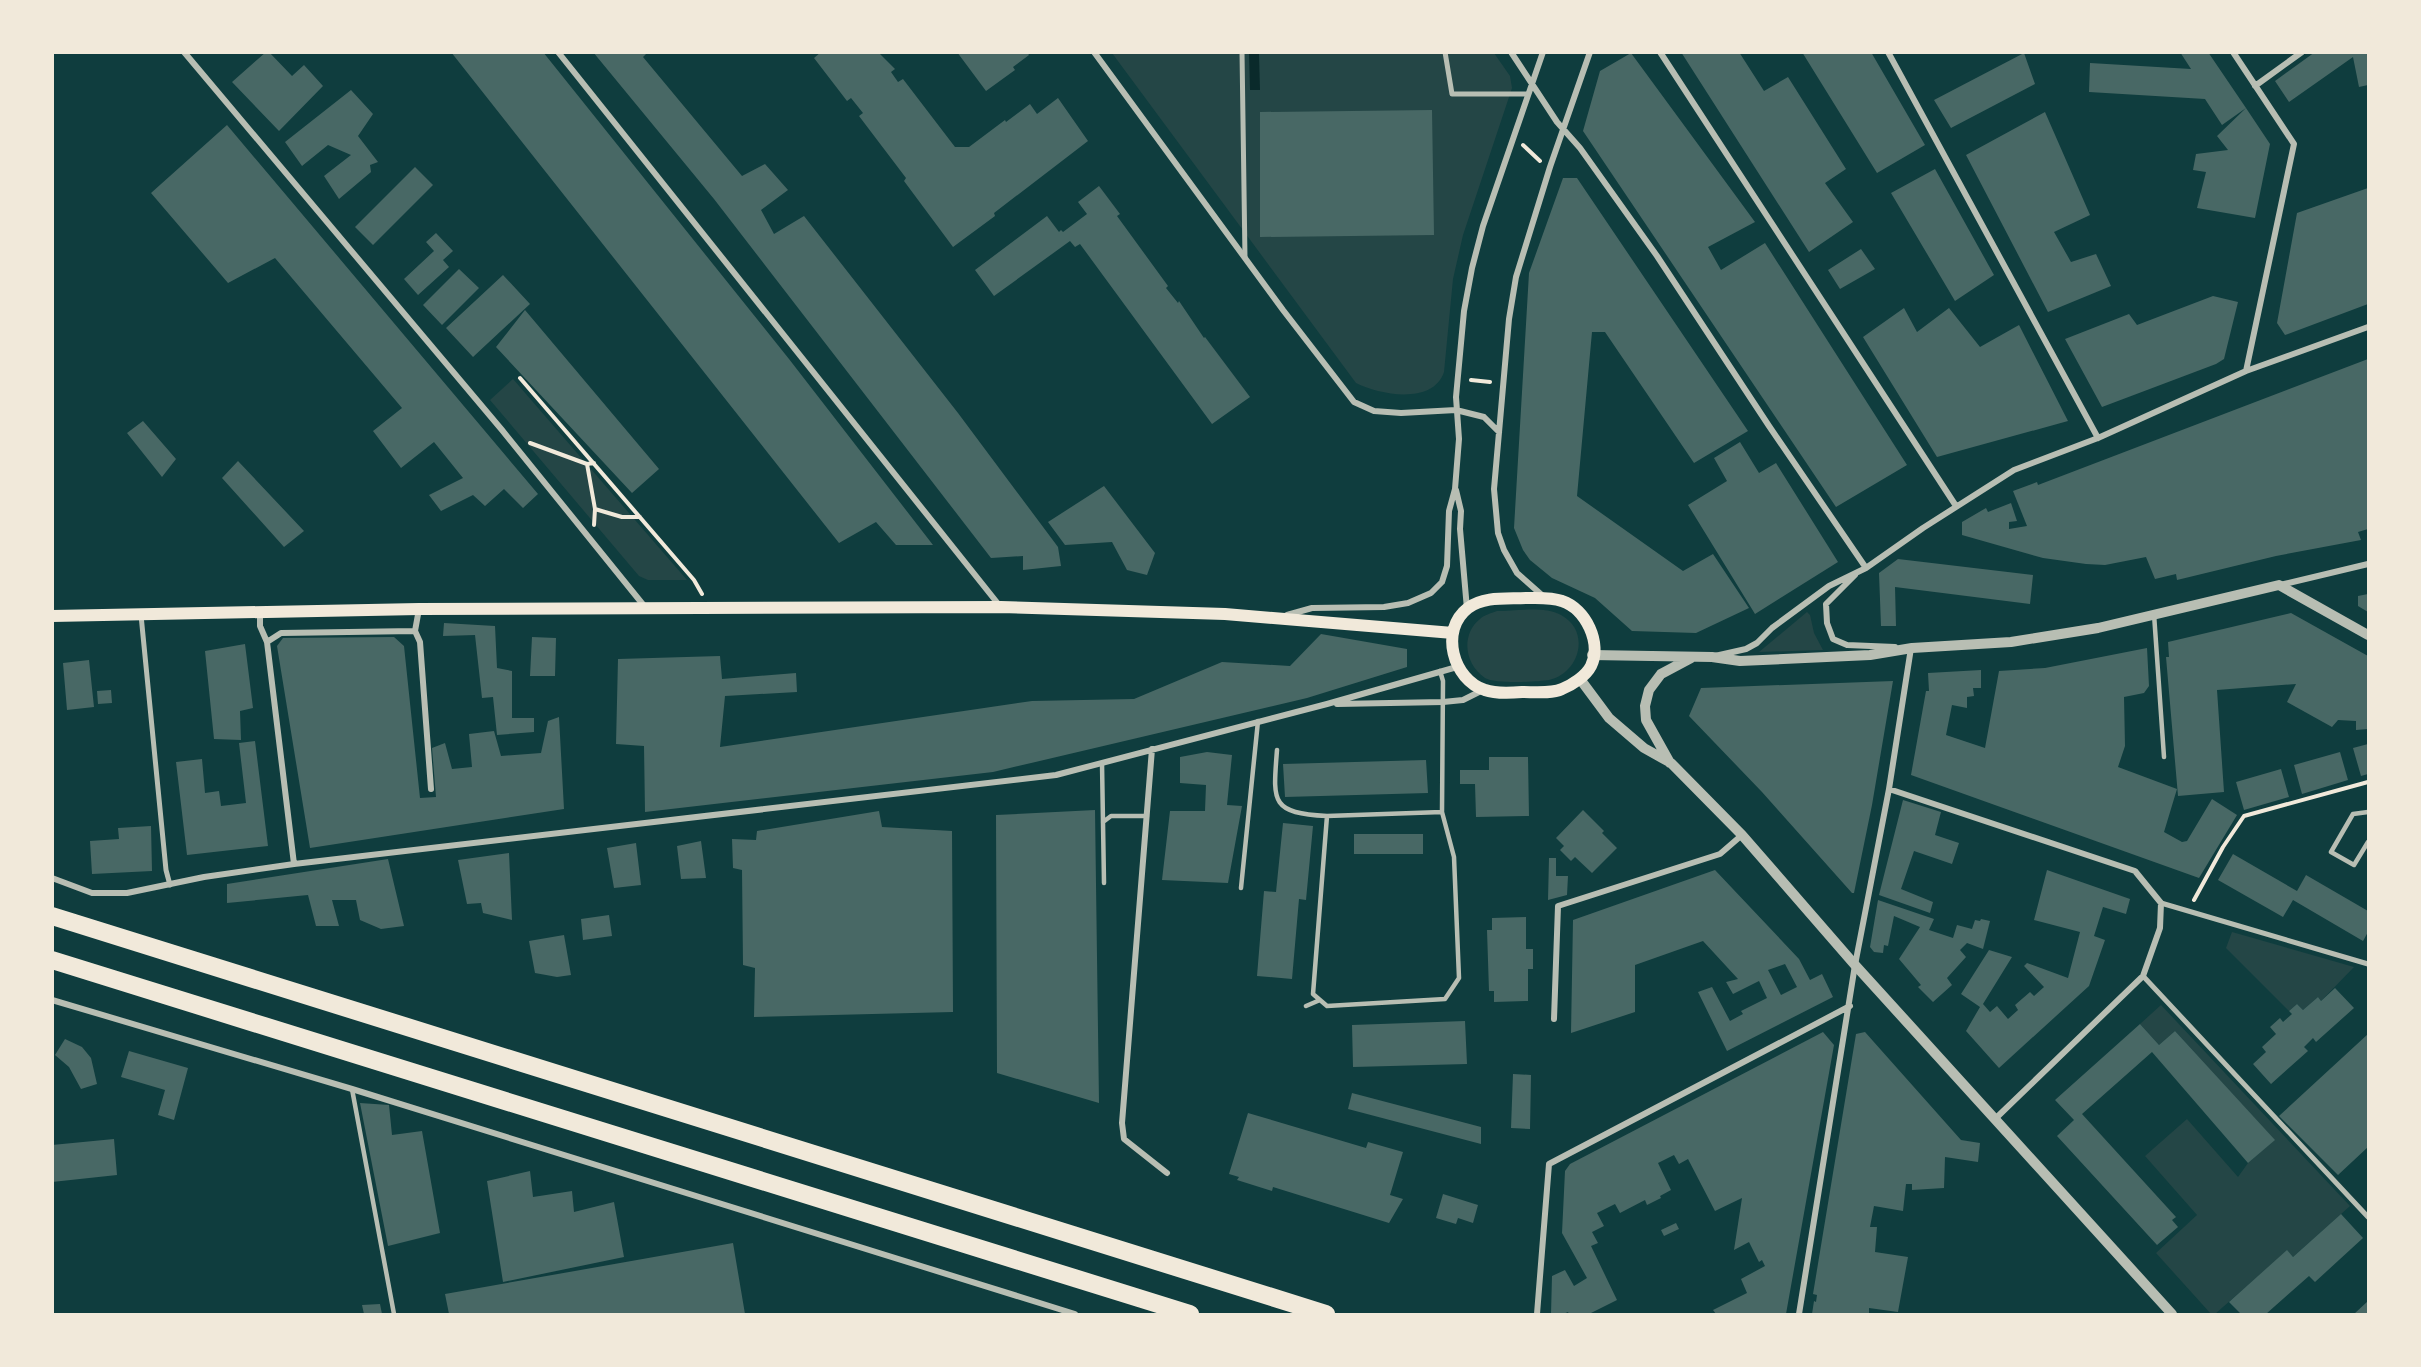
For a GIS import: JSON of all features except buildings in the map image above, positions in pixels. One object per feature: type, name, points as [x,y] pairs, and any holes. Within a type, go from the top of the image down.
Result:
[{"type":"highway","points":[[52,916],[1326,1314]]},
{"type":"highway","points":[[52,960],[1190,1314]]},
{"type":"main road","points":[[1546,598],[1562,601],[1576,609],[1587,621],[1593,638],[1591,666],[1580,678],[1561,690],[1546,692],[1484,690],[1467,680],[1457,667],[1452,647],[1453,633],[1467,609],[1483,600],[1546,598]]},
{"type":"main road","points":[[52,616],[419,609],[1000,607],[1225,614],[1453,633]]},
{"type":"street","points":[[184,52],[502,430],[645,608]]},
{"type":"street","points":[[558,52],[1000,607]]},
{"type":"street","points":[[1094,52],[1354,402],[1374,411],[1401,413],[1456,410],[1484,417],[1499,432]]},
{"type":"street","points":[[1242,52],[1245,258]]},
{"type":"street","points":[[1445,52],[1452,94],[1528,94]]},
{"type":"street","points":[[1511,52],[1564,130],[1580,148],[1657,256],[1866,568]]},
{"type":"street","points":[[1274,618],[1312,608],[1384,607],[1408,603],[1431,593],[1442,582],[1447,566],[1449,512],[1455,489],[1459,440],[1456,410],[1458,378],[1464,311],[1472,268],[1483,226],[1543,52]]},
{"type":"street","points":[[1546,598],[1517,573],[1504,550],[1498,533],[1494,489],[1509,320],[1516,277],[1550,167],[1590,52]]},
{"type":"street","points":[[1660,52],[1956,506]]},
{"type":"street","points":[[1888,52],[2098,438]]},
{"type":"street","points":[[2233,52],[2294,144],[2246,371]]},
{"type":"street","points":[[2255,86],[2302,52]]},
{"type":"street","points":[[1592,655],[1692,658],[1712,657],[1746,649],[1757,643],[1772,628],[1829,586],[1855,575],[1956,506],[2014,470],[2098,438],[2246,371],[2368,327]]},
{"type":"street","points":[[1455,489],[1461,511],[1460,529],[1467,609]]},
{"type":"street","points":[[1712,657],[1740,661],[1870,655],[1912,648],[2011,642],[2098,628],[2368,564]]},
{"type":"street","points":[[1855,575],[1826,604],[1827,623],[1833,639],[1847,645],[1912,648]]},
{"type":"street","points":[[2279,585],[2368,635]]},
{"type":"street","points":[[419,609],[415,632],[420,642],[430,789]]},
{"type":"street","points":[[260,611],[260,626],[267,642],[294,864]]},
{"type":"street","points":[[141,613],[166,870],[170,885]]},
{"type":"street","points":[[267,642],[281,633],[415,632]]},
{"type":"street","points":[[1799,1314],[1855,965],[1889,789],[1912,648]]},
{"type":"street","points":[[1671,763],[1658,737],[1646,720],[1645,706],[1649,690],[1661,674],[1692,658]]},
{"type":"street","points":[[52,878],[92,893],[127,893],[204,877],[294,864],[1056,775],[1327,705],[1457,667]]},
{"type":"street","points":[[1580,678],[1609,718],[1644,748],[1671,763],[1742,835],[1855,965],[2172,1314]]},
{"type":"street","points":[[1327,705],[1443,702],[1462,700],[1484,690]]},
{"type":"street","points":[[1152,749],[1122,1122],[1124,1139],[1167,1173]]},
{"type":"street","points":[[1889,789],[2135,871],[2161,903],[2368,964]]},
{"type":"street","points":[[1554,1019],[1558,906],[1720,854],[1742,835]]},
{"type":"street","points":[[1995,1119],[2143,976],[2160,928],[2161,903]]},
{"type":"street","points":[[2143,976],[2368,1217]]},
{"type":"street","points":[[52,1000],[352,1089],[1075,1314]]},
{"type":"street","points":[[1537,1314],[1549,1164],[1850,1006]]},
{"type":"lane","points":[[2154,614],[2164,757]]},
{"type":"lane","points":[[1327,816],[1313,994],[1327,1006],[1445,999],[1459,978],[1455,857],[1442,812],[1443,681],[1440,672]]},
{"type":"lane","points":[[1240,888],[1258,721]]},
{"type":"lane","points":[[1277,750],[1274,789],[1276,798],[1284,808],[1300,815],[1442,812]]},
{"type":"lane","points":[[1102,763],[1104,883]]},
{"type":"lane","points":[[2368,812],[2353,814],[2331,852],[2354,865],[2368,842]]},
{"type":"lane","points":[[1103,822],[1111,816],[1147,816]]},
{"type":"lane","points":[[1306,1006],[1320,1000]]},
{"type":"lane","points":[[352,1089],[394,1314]]},
{"type":"path","points":[[1511,141],[1523,145],[1542,163],[1550,167]]},
{"type":"path","points":[[520,378],[694,580],[710,608]]},
{"type":"path","points":[[1458,378],[1503,383]]},
{"type":"path","points":[[502,430],[587,464],[594,463]]},
{"type":"path","points":[[587,464],[595,509],[595,524],[589,538]]},
{"type":"path","points":[[595,509],[622,517],[640,517]]},
{"type":"path","points":[[2188,911],[2223,847],[2244,816],[2368,782]]},
{"type":"shaded area","points":[[1112,53],[1494,53],[1510,76],[1512,88],[1463,235],[1453,279],[1444,372],[1438,382],[1418,393],[1405,394],[1378,391],[1356,383]]},
{"type":"shaded area","points":[[1249,53],[1259,53],[1260,90],[1250,90]]},
{"type":"shaded area","points":[[513,379],[687,580],[648,580],[639,576],[490,400]]},
{"type":"shaded area","points":[[1497,611],[1546,611],[1561,615],[1570,622],[1579,641],[1574,661],[1560,676],[1549,680],[1506,682],[1485,678],[1478,672],[1469,657],[1468,641],[1474,625],[1486,615]]},
{"type":"shaded area","points":[[1807,612],[1823,650],[1759,652]]},
{"type":"shaded area","points":[[2232,932],[2354,967],[2321,1001],[2318,997],[2303,1010],[2297,1004],[2289,1011],[2226,948]]},
{"type":"shaded area","points":[[2161,1005],[2350,1206],[2293,1257],[2287,1251],[2215,1314],[2211,1314],[2156,1253],[2197,1215],[2145,1156],[2187,1119],[2238,1177],[2248,1163],[2274,1140],[2175,1031],[2159,1045],[2140,1024]]}]
